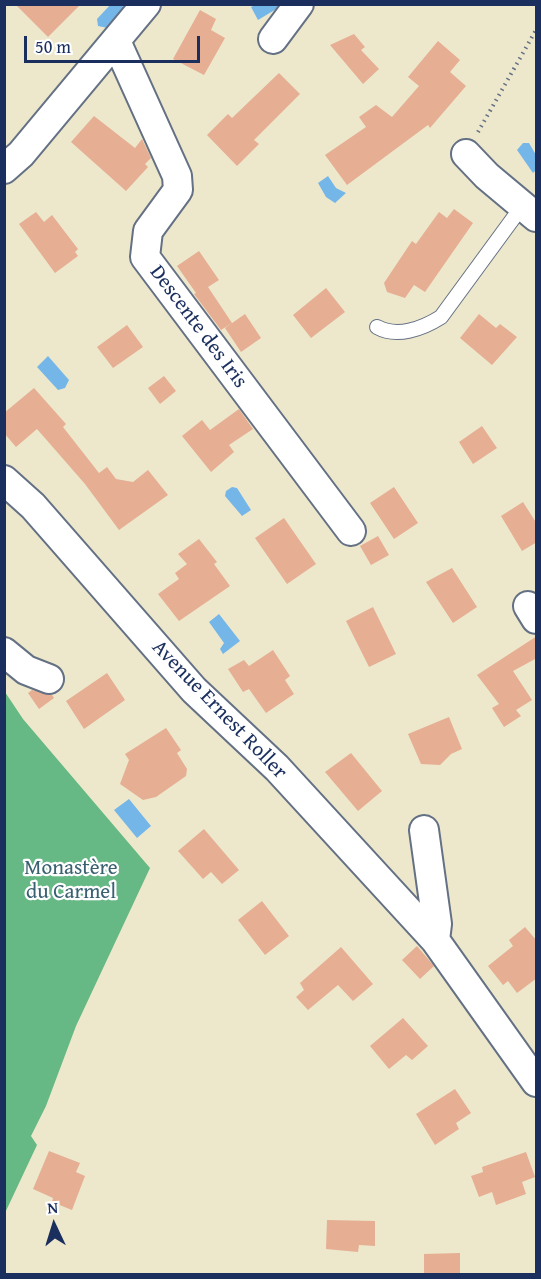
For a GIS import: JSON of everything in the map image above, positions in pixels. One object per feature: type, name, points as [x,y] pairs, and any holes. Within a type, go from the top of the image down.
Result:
[{"type":"street","points":[[273,39],[299,4]]},
{"type":"street","points":[[4,169],[21,154],[116,41],[141,6]]},
{"type":"street","name":"Descente des Iris","points":[[116,41],[177,176],[177,190],[148,231],[145,257],[351,531]]},
{"type":"street","points":[[466,154],[487,176],[530,211]]},
{"type":"street","name":"Avenue Ernest Roller","points":[[4,480],[33,506],[194,690],[277,768],[435,940],[537,1082]]},
{"type":"street","points":[[4,652],[26,670],[49,679]]},
{"type":"street","points":[[424,830],[436,924],[435,940]]},
{"type":"lane","points":[[377,327],[386,332],[398,332],[426,327],[441,317],[530,211]]},
{"type":"path","points":[[466,154],[537,30]]},
{"type":"green space","name":"Monastère du Carmel","points":[[5,692],[23,719],[150,868],[76,1026],[46,1106],[31,1136],[37,1145],[5,1213]]},
{"type":"water","points":[[110,5],[122,5],[124,8],[108,28],[98,26],[97,19]]},
{"type":"water","points":[[283,5],[258,20],[251,7]]},
{"type":"water","points":[[523,143],[529,143],[536,155],[536,170],[533,173],[517,150]]},
{"type":"water","points":[[328,176],[336,188],[346,193],[335,203],[326,197],[318,183]]},
{"type":"water","points":[[48,356],[69,380],[65,388],[58,390],[37,367]]},
{"type":"water","points":[[232,487],[237,488],[251,510],[242,516],[225,496],[226,491]]},
{"type":"water","points":[[219,614],[240,641],[223,654],[220,649],[224,643],[209,622]]},
{"type":"water","points":[[129,799],[151,826],[137,838],[114,810]]},
{"type":"building","points":[[15,4],[81,4],[48,37]]},
{"type":"building","points":[[200,10],[216,19],[211,30],[225,38],[204,75],[173,59]]},
{"type":"building","points":[[354,34],[365,47],[361,50],[379,69],[363,84],[330,45]]},
{"type":"building","points":[[438,41],[460,60],[450,72],[466,86],[430,128],[428,125],[347,185],[325,155],[366,127],[359,117],[376,105],[392,117],[419,86],[408,77]]},
{"type":"building","points":[[279,73],[300,94],[254,140],[259,144],[237,166],[207,135],[228,114],[232,118]]},
{"type":"building","points":[[94,116],[135,148],[142,139],[151,158],[145,164],[148,167],[126,191],[71,142]]},
{"type":"building","points":[[454,209],[473,223],[425,292],[414,285],[405,298],[387,292],[384,283],[412,241],[416,244],[439,212],[447,218]]},
{"type":"building","points":[[36,212],[44,222],[52,215],[78,249],[75,252],[78,256],[55,273],[19,224]]},
{"type":"building","points":[[199,251],[219,280],[208,287],[232,323],[221,330],[194,294],[196,293],[177,266]]},
{"type":"building","points":[[326,288],[345,312],[311,338],[293,315]]},
{"type":"building","points":[[245,314],[261,338],[241,352],[225,328]]},
{"type":"building","points":[[479,314],[496,328],[500,324],[517,337],[492,365],[460,338]]},
{"type":"building","points":[[127,325],[143,347],[113,368],[97,347]]},
{"type":"building","points":[[164,376],[176,391],[160,404],[148,388]]},
{"type":"building","points":[[34,388],[66,424],[63,427],[99,473],[107,467],[116,479],[133,482],[148,470],[168,495],[119,530],[85,484],[37,429],[16,447],[4,433],[4,413]]},
{"type":"building","points":[[239,409],[253,429],[229,445],[234,452],[211,472],[182,436],[202,420],[210,430]]},
{"type":"building","points":[[482,426],[497,448],[473,464],[459,442]]},
{"type":"building","points":[[394,487],[418,523],[394,539],[370,503]]},
{"type":"building","points":[[523,502],[537,524],[537,542],[522,551],[501,516]]},
{"type":"building","points":[[284,518],[316,564],[287,584],[255,538]]},
{"type":"building","points":[[378,536],[389,555],[371,565],[360,546]]},
{"type":"building","points":[[199,539],[217,562],[214,564],[230,586],[179,621],[158,594],[179,579],[175,573],[187,564],[178,554]]},
{"type":"building","points":[[452,568],[477,607],[453,623],[426,582]]},
{"type":"building","points":[[373,607],[396,654],[369,667],[346,621]]},
{"type":"building","points":[[537,636],[537,658],[513,671],[532,700],[516,710],[521,716],[504,727],[492,708],[499,704],[477,675]]},
{"type":"building","points":[[273,650],[290,676],[285,680],[294,694],[266,713],[249,689],[243,692],[228,669],[244,660],[249,666]]},
{"type":"building","points":[[107,673],[125,700],[84,729],[66,701]]},
{"type":"building","points":[[32,690],[52,695],[54,698],[39,709],[28,693]]},
{"type":"building","points":[[449,717],[462,749],[451,754],[440,765],[421,764],[408,734]]},
{"type":"building","points":[[166,728],[181,750],[177,753],[187,769],[186,776],[156,797],[143,800],[120,784],[129,760],[125,754]]},
{"type":"building","points":[[351,753],[382,791],[358,811],[325,772]]},
{"type":"building","points":[[204,829],[239,870],[222,884],[211,872],[203,879],[178,851]]},
{"type":"building","points":[[262,901],[289,936],[265,955],[238,920]]},
{"type":"building","points":[[525,927],[537,941],[537,978],[517,993],[508,981],[503,985],[488,966],[513,946],[509,940]]},
{"type":"building","points":[[417,946],[434,966],[420,979],[402,960]]},
{"type":"building","points":[[341,947],[373,984],[353,1001],[338,985],[308,1010],[296,997],[304,990],[300,983]]},
{"type":"building","points":[[403,1018],[428,1046],[412,1060],[406,1055],[389,1069],[370,1046]]},
{"type":"building","points":[[455,1089],[471,1113],[456,1123],[459,1129],[435,1145],[416,1114]]},
{"type":"building","points":[[49,1151],[80,1163],[76,1172],[85,1176],[72,1210],[52,1202],[53,1198],[33,1189]]},
{"type":"building","points":[[526,1152],[535,1177],[522,1182],[526,1194],[496,1205],[492,1192],[479,1197],[471,1176],[483,1172],[482,1167]]},
{"type":"building","points":[[327,1220],[375,1221],[375,1246],[359,1245],[358,1252],[326,1249]]},
{"type":"building","points":[[460,1253],[460,1275],[424,1275],[424,1254]]}]
